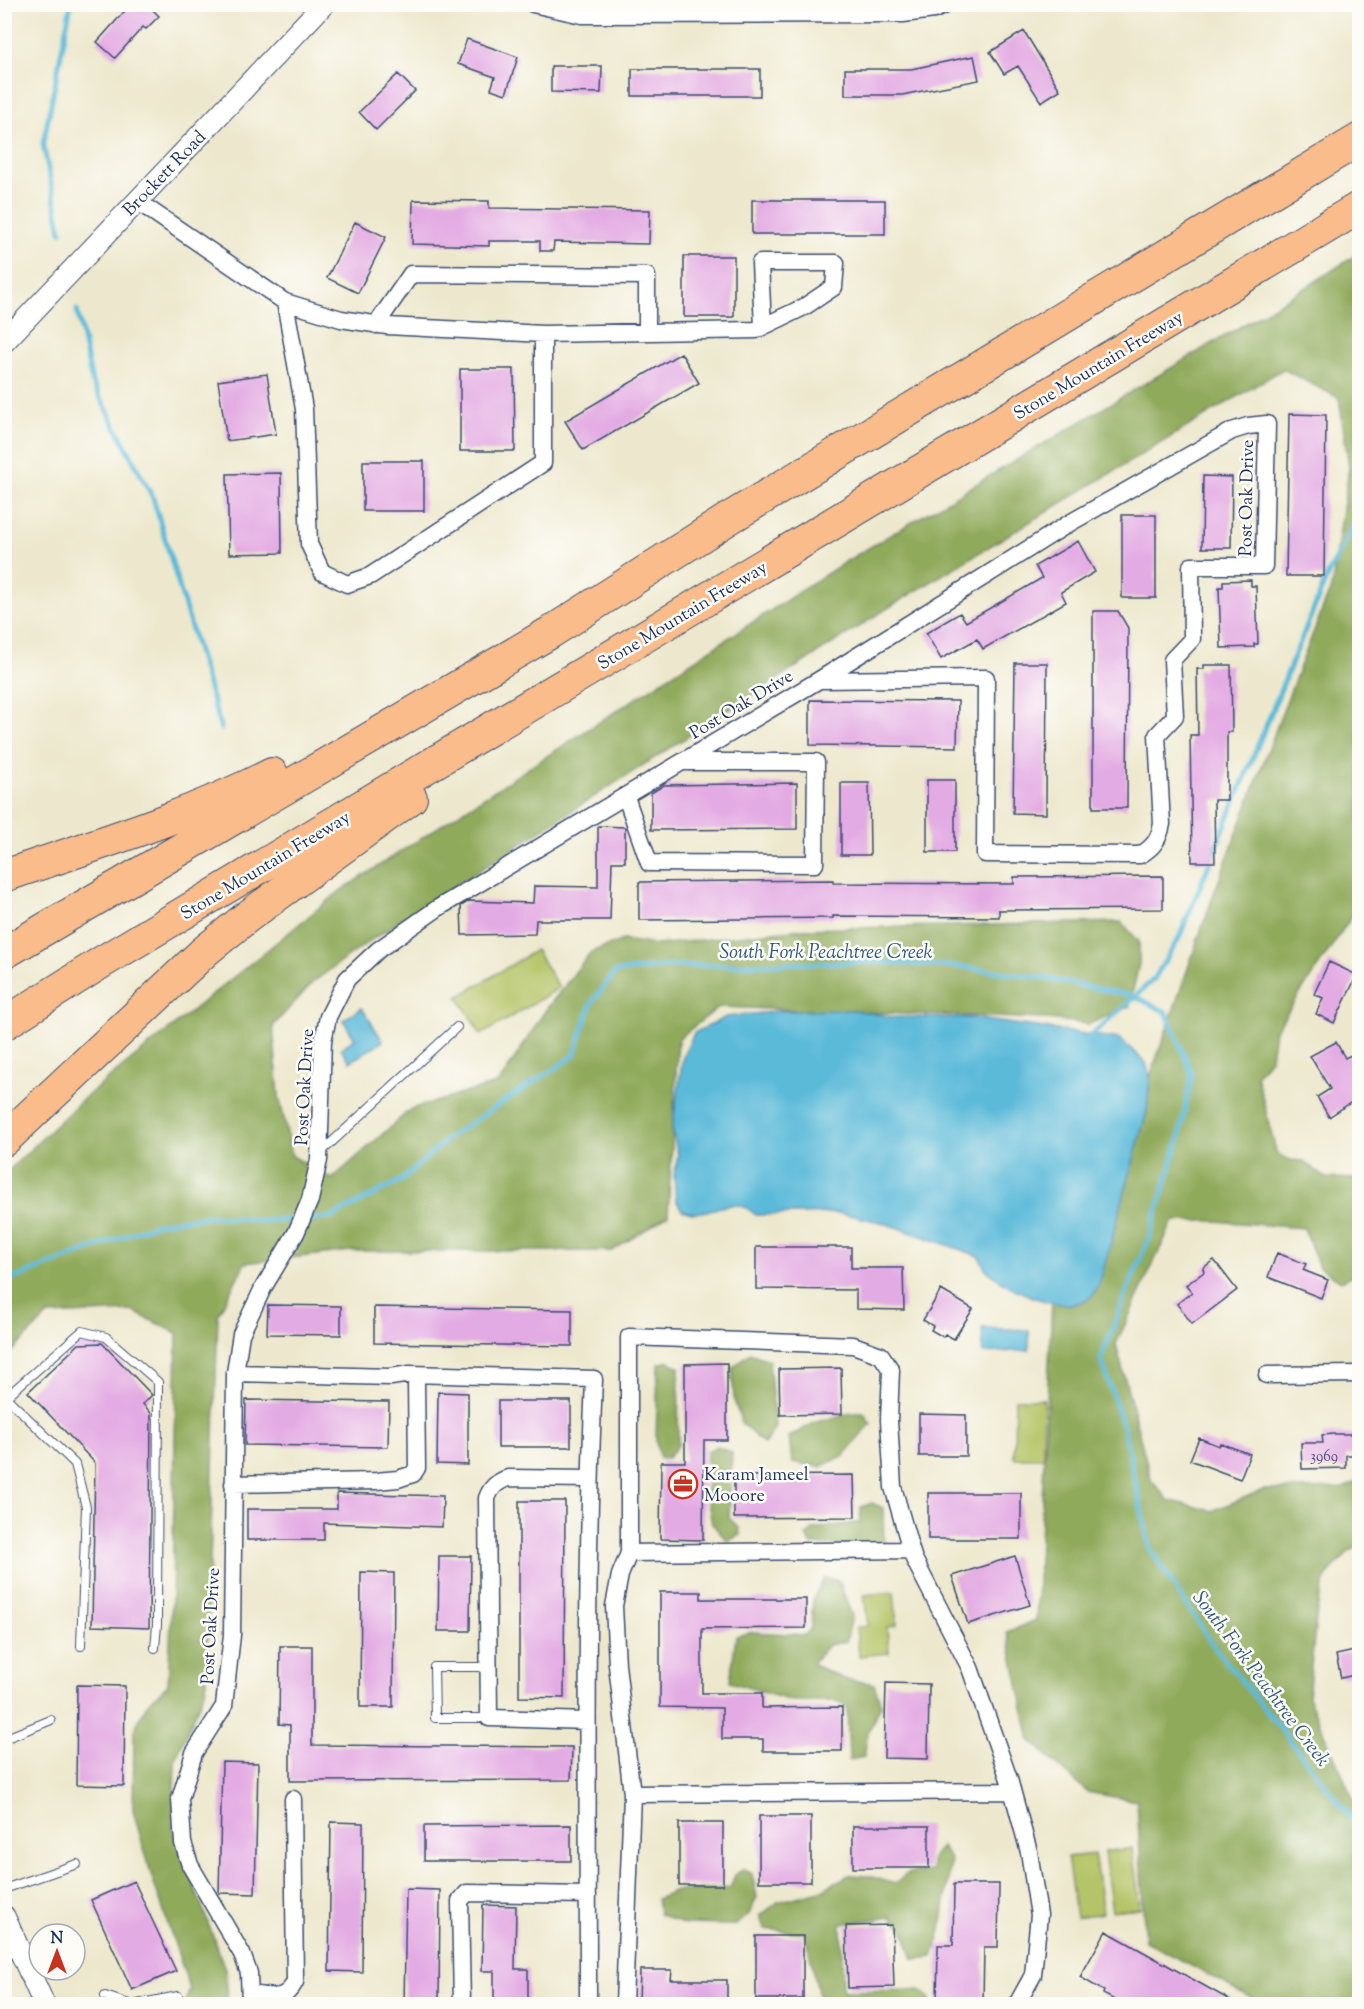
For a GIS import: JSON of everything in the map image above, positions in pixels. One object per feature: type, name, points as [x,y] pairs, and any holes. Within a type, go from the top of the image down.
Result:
[{"type":"highway","points":[[4,953],[551,632],[728,519],[1359,139]]},
{"type":"highway","name":"Stone Mountain Freeway","points":[[4,1023],[1359,207]]},
{"type":"highway","points":[[4,876],[121,837],[236,792],[551,632]]},
{"type":"highway","points":[[4,1140],[230,930],[584,673]]},
{"type":"street","name":"Brockett Road","points":[[4,342],[324,4]]},
{"type":"street","points":[[533,4],[582,15],[903,14],[934,10],[947,4]]},
{"type":"street","points":[[137,201],[285,302],[341,319],[376,325],[543,334],[756,330],[763,327],[804,307],[834,287],[836,263],[760,262],[763,327]]},
{"type":"street","points":[[376,325],[411,274],[647,276],[647,333]]},
{"type":"street","points":[[285,302],[304,409],[309,544],[322,572],[347,584],[370,576],[543,463],[543,334]]},
{"type":"street","name":"Post Oak Drive","points":[[293,1799],[295,1982],[289,1993],[282,1997],[250,1999],[249,1972],[242,1954],[189,1865],[183,1843],[180,1800],[195,1753],[224,1706],[232,1635],[235,1373],[241,1334],[263,1288],[296,1233],[310,1200],[320,1154],[323,1041],[328,1017],[347,980],[378,950],[438,908],[819,680],[1068,524],[1232,431],[1267,424],[1264,566],[1191,566],[1192,639],[1172,660],[1175,716],[1157,735],[1162,824],[1159,837],[1152,849],[1140,855],[985,854],[986,678],[819,680]]},
{"type":"street","name":"Post Oak Drive","points":[[626,797],[649,863],[815,864],[816,762],[683,762]]},
{"type":"street","points":[[624,2004],[632,1794],[617,1665],[614,1606],[620,1575],[629,1553],[629,1337],[853,1345],[881,1355],[891,1370],[889,1420],[893,1487],[911,1550],[970,1668],[1012,1791],[1029,1852],[1039,1915],[1033,1975],[1017,2004]]},
{"type":"street","points":[[235,1373],[391,1377],[410,1374],[594,1378],[590,1479],[587,1721],[588,2004]]},
{"type":"street","points":[[233,1484],[376,1481],[399,1479],[413,1474],[417,1468],[416,1380],[410,1374]]},
{"type":"street","points":[[1267,1375],[1359,1374]]},
{"type":"street","points":[[587,1721],[489,1718],[487,1498],[490,1490],[498,1482],[508,1478],[590,1479]]},
{"type":"street","points":[[629,1553],[911,1550]]},
{"type":"street","points":[[632,1794],[1012,1791]]},
{"type":"street","points":[[462,2004],[460,1901],[467,1893],[588,1895]]},
{"type":"street","points":[[4,1916],[44,2004]]},
{"type":"lane","points":[[320,1154],[457,1027]]},
{"type":"lane","points":[[81,1646],[86,1508],[75,1464],[6,1397],[82,1331],[106,1337],[158,1382],[157,1614],[154,1648]]},
{"type":"lane","points":[[489,1668],[434,1667],[435,1718],[489,1718]]},
{"type":"lane","points":[[4,1739],[51,1720]]},
{"type":"lane","points":[[4,1889],[77,1864]]},
{"type":"lane","points":[[105,1995],[129,2004]]},
{"type":"lane","points":[[136,2004],[178,1996]]},
{"type":"path","points":[[1354,1059],[1358,1038]]},
{"type":"green space","points":[[1359,253],[1359,892],[1354,913],[1275,1031],[1271,1058],[1256,1076],[1277,1154],[1290,1160],[1303,1161],[1326,1178],[1359,1179],[1359,1273],[1341,1281],[1319,1267],[1304,1228],[1214,1221],[1173,1221],[1116,1344],[1151,1480],[1168,1500],[1212,1511],[1263,1490],[1343,1488],[1359,1481],[1359,1547],[1349,1551],[1326,1577],[1317,1609],[1308,1697],[1359,1812],[1359,2004],[1262,2004],[1145,1941],[1137,1801],[1087,1792],[1030,1740],[1007,1632],[1036,1620],[1052,1302],[1078,1301],[1089,1297],[1097,1287],[1147,1111],[1150,1077],[1213,896],[1332,585],[1349,467],[1339,398],[1283,369],[891,606],[374,938],[313,982],[273,1026],[279,1096],[292,1156],[332,1179],[411,1109],[499,1083],[545,1011],[591,952],[623,940],[657,945],[802,929],[1121,922],[1139,941],[1139,964],[1129,1007],[1089,1024],[1048,1019],[719,1007],[678,1039],[668,1215],[612,1251],[351,1251],[245,1263],[218,1315],[206,1688],[175,1760],[173,1828],[225,1969],[228,1994],[221,2004],[185,2004],[190,1989],[151,1874],[133,1810],[134,1730],[147,1704],[168,1685],[177,1333],[132,1311],[48,1315],[5,1359],[5,1174],[82,1100],[340,891],[845,562],[1310,285]]},
{"type":"green space","points":[[536,950],[559,988],[481,1035],[458,997]]},
{"type":"green space","points":[[750,1353],[769,1360],[775,1427],[764,1444],[742,1424],[734,1400],[732,1368]]},
{"type":"green space","points":[[668,1361],[679,1367],[678,1445],[668,1458],[660,1458],[656,1442],[658,1364]]},
{"type":"green space","points":[[1015,1399],[1044,1399],[1043,1458],[1014,1458]]},
{"type":"green space","points":[[852,1413],[864,1413],[871,1424],[843,1456],[820,1467],[792,1462],[789,1437],[816,1422]]},
{"type":"green space","points":[[717,1446],[732,1453],[729,1518],[739,1528],[740,1535],[728,1541],[712,1524],[707,1498],[707,1452]]},
{"type":"green space","points":[[872,1503],[883,1508],[884,1545],[812,1545],[806,1536],[814,1529],[860,1522],[861,1507]]},
{"type":"green space","points":[[824,1578],[839,1581],[852,1616],[846,1642],[828,1645],[812,1664],[844,1679],[874,1684],[881,1705],[868,1732],[864,1757],[849,1760],[847,1706],[834,1701],[792,1701],[730,1682],[736,1636],[753,1632],[805,1635],[811,1628],[813,1599]]},
{"type":"green space","points":[[894,1592],[897,1625],[887,1627],[889,1653],[859,1656],[856,1628],[868,1626],[864,1595]]},
{"type":"green space","points":[[941,1847],[951,1860],[941,1930],[933,1957],[913,1959],[902,1926],[891,1917],[841,1924],[843,1991],[920,1990],[930,1998],[929,2004],[828,2004],[820,2000],[805,1933],[764,1929],[760,1916],[778,1902],[820,1891],[849,1875],[869,1876],[895,1884],[908,1873],[932,1871],[932,1858]]},
{"type":"green space","points":[[1132,1848],[1140,1908],[1112,1911],[1104,1852]]},
{"type":"green space","points":[[1094,1854],[1103,1913],[1076,1917],[1067,1857]]},
{"type":"green space","points":[[744,1869],[752,1874],[757,1897],[749,1914],[736,1925],[683,1924],[659,1914],[657,1899],[676,1891],[730,1888],[735,1875]]},
{"type":"water","points":[[362,1008],[383,1041],[350,1062],[341,1048],[355,1039],[343,1020]]},
{"type":"water","points":[[855,1010],[892,1017],[972,1018],[1120,1039],[1146,1063],[1150,1077],[1147,1111],[1102,1275],[1091,1297],[1076,1303],[1063,1304],[1034,1297],[994,1276],[985,1268],[979,1256],[881,1222],[838,1213],[756,1215],[748,1209],[734,1205],[705,1212],[691,1213],[682,1210],[676,1200],[674,1176],[678,1155],[672,1128],[683,1057],[694,1033],[726,1017],[780,1011]]},
{"type":"water","points":[[982,1328],[1029,1330],[1029,1350],[983,1353]]},
{"type":"building","points":[[131,4],[147,4],[159,16],[146,29],[143,27],[115,58],[97,42]]},
{"type":"building","points":[[1024,31],[1060,90],[1041,102],[1018,66],[1004,74],[990,52]]},
{"type":"building","points":[[467,39],[518,57],[506,94],[491,89],[495,77],[458,64]]},
{"type":"building","points":[[974,56],[979,80],[902,95],[845,95],[845,69],[911,69]]},
{"type":"building","points":[[551,66],[602,66],[601,93],[551,92]]},
{"type":"building","points":[[632,69],[760,69],[760,96],[632,96]]},
{"type":"building","points":[[398,74],[415,91],[376,130],[359,112]]},
{"type":"building","points":[[413,200],[489,201],[489,208],[650,210],[649,244],[554,242],[553,251],[540,251],[540,241],[489,241],[489,246],[412,244]]},
{"type":"building","points":[[752,200],[885,200],[885,234],[752,234]]},
{"type":"building","points":[[355,222],[386,237],[358,293],[327,278]]},
{"type":"building","points":[[684,256],[734,256],[734,317],[684,317]]},
{"type":"building","points":[[681,353],[699,383],[583,450],[565,421]]},
{"type":"building","points":[[460,369],[514,369],[515,451],[460,451]]},
{"type":"building","points":[[267,374],[276,434],[227,441],[218,381]]},
{"type":"building","points":[[1289,414],[1326,415],[1324,576],[1286,576]]},
{"type":"building","points":[[363,461],[424,461],[424,511],[363,511]]},
{"type":"building","points":[[281,473],[282,553],[229,554],[227,474]]},
{"type":"building","points":[[1203,476],[1232,477],[1231,548],[1202,548]]},
{"type":"building","points":[[1122,515],[1156,515],[1156,598],[1122,598]]},
{"type":"building","points":[[1078,541],[1095,572],[1061,592],[1066,602],[983,649],[977,639],[941,659],[926,633],[960,613],[966,622],[1042,578],[1035,566]]},
{"type":"building","points":[[1251,580],[1251,586],[1256,586],[1258,644],[1254,644],[1254,647],[1221,648],[1219,587],[1223,587],[1223,581]]},
{"type":"building","points":[[1093,611],[1118,611],[1128,628],[1127,808],[1093,808]]},
{"type":"building","points":[[1015,663],[1047,663],[1046,814],[1013,813]]},
{"type":"building","points":[[1204,665],[1231,665],[1232,732],[1227,732],[1227,800],[1214,800],[1215,862],[1192,862],[1190,735],[1198,735],[1197,669],[1204,669]]},
{"type":"building","points":[[810,700],[958,701],[957,747],[810,745]]},
{"type":"building","points":[[927,780],[955,780],[955,852],[927,852]]},
{"type":"building","points":[[797,783],[797,829],[651,830],[651,793],[664,785]]},
{"type":"building","points":[[841,783],[869,783],[870,855],[841,855]]},
{"type":"building","points":[[598,826],[625,827],[625,862],[612,862],[610,920],[536,920],[535,934],[462,935],[461,906],[469,901],[533,903],[534,886],[598,887]]},
{"type":"building","points":[[1163,876],[1163,909],[999,910],[999,917],[833,916],[833,918],[639,920],[639,882],[833,880],[833,883],[1014,884],[1014,877]]},
{"type":"building","points":[[1329,962],[1357,975],[1334,1023],[1316,1014],[1323,998],[1314,994]]},
{"type":"building","points":[[1336,1042],[1345,1058],[1351,1055],[1359,1068],[1359,1097],[1329,1117],[1317,1097],[1330,1089],[1310,1056]]},
{"type":"building","points":[[756,1247],[851,1247],[851,1268],[903,1268],[904,1310],[856,1309],[856,1290],[756,1289]]},
{"type":"building","points":[[1277,1253],[1306,1264],[1303,1270],[1328,1280],[1321,1298],[1268,1277]]},
{"type":"building","points":[[1214,1260],[1237,1290],[1192,1324],[1177,1304],[1192,1292],[1186,1285],[1204,1272],[1203,1268]]},
{"type":"building","points":[[941,1290],[973,1309],[954,1339],[945,1334],[943,1337],[931,1330],[933,1326],[923,1320]]},
{"type":"building","points":[[268,1305],[341,1306],[341,1335],[267,1334]]},
{"type":"building","points":[[374,1307],[572,1310],[572,1346],[374,1343]]},
{"type":"building","points":[[102,1343],[152,1395],[143,1404],[151,1413],[149,1628],[92,1626],[95,1463],[28,1392],[79,1344]]},
{"type":"building","points":[[727,1363],[727,1440],[704,1440],[703,1540],[660,1539],[661,1462],[685,1462],[685,1364]]},
{"type":"building","points":[[841,1368],[842,1414],[780,1415],[779,1369]]},
{"type":"building","points":[[438,1392],[468,1393],[468,1465],[437,1464]]},
{"type":"building","points":[[246,1400],[389,1402],[388,1447],[245,1445]]},
{"type":"building","points":[[498,1401],[571,1401],[571,1447],[498,1447]]},
{"type":"building","points":[[919,1414],[966,1415],[966,1456],[919,1456]]},
{"type":"building","points":[[1359,1434],[1359,1455],[1346,1455],[1346,1468],[1302,1469],[1301,1443],[1323,1443],[1322,1435]]},
{"type":"building","points":[[1199,1438],[1250,1454],[1240,1479],[1190,1460]]},
{"type":"building","points":[[854,1475],[855,1517],[734,1518],[734,1476]]},
{"type":"building","points":[[337,1493],[443,1496],[442,1527],[324,1523],[324,1540],[247,1540],[247,1509],[337,1509]]},
{"type":"building","points":[[928,1493],[1021,1493],[1021,1539],[928,1539]]},
{"type":"building","points":[[519,1501],[565,1501],[564,1698],[519,1697]]},
{"type":"building","points":[[439,1556],[471,1556],[470,1631],[438,1631]]},
{"type":"building","points":[[1015,1556],[1030,1605],[968,1624],[952,1576]]},
{"type":"building","points":[[361,1572],[394,1573],[393,1707],[360,1707]]},
{"type":"building","points":[[660,1592],[701,1592],[701,1599],[806,1599],[806,1628],[702,1629],[702,1693],[762,1693],[762,1708],[842,1707],[842,1751],[763,1751],[763,1739],[722,1739],[722,1708],[660,1707]]},
{"type":"building","points":[[280,1646],[312,1646],[312,1745],[572,1747],[571,1780],[290,1781],[290,1725],[279,1724]]},
{"type":"building","points":[[1359,1650],[1359,1674],[1341,1678],[1336,1655]]},
{"type":"building","points":[[886,1683],[929,1684],[928,1759],[884,1758]]},
{"type":"building","points":[[77,1685],[125,1686],[124,1786],[76,1785]]},
{"type":"building","points":[[222,1762],[258,1763],[255,1894],[219,1893]]},
{"type":"building","points":[[759,1816],[811,1816],[811,1882],[759,1882]]},
{"type":"building","points":[[331,1822],[363,1823],[362,1972],[329,1971]]},
{"type":"building","points":[[679,1823],[723,1823],[723,1885],[679,1885]]},
{"type":"building","points":[[571,1825],[571,1861],[424,1861],[424,1826]]},
{"type":"building","points":[[853,1826],[929,1826],[929,1868],[853,1868]]},
{"type":"building","points":[[134,1881],[176,1971],[132,1990],[91,1900]]},
{"type":"building","points":[[954,1884],[999,1884],[998,1947],[984,1947],[983,2004],[937,2004],[938,1945],[953,1945]]},
{"type":"building","points":[[406,1889],[440,1890],[439,2004],[404,2004]]},
{"type":"building","points":[[483,1905],[516,1906],[515,1969],[528,1969],[528,2004],[494,2004],[494,1971],[482,1971]]},
{"type":"building","points":[[892,1925],[894,1987],[848,1988],[846,1926]]},
{"type":"building","points":[[1106,1931],[1237,2004],[1122,2004],[1103,1994],[1104,1991],[1080,1977]]},
{"type":"building","points":[[756,1936],[803,1936],[803,1999],[756,1999]]},
{"type":"building","points":[[640,1970],[672,1970],[671,1980],[727,1980],[727,2004],[639,2002]]},
{"type":"waterway","points":[[61,232],[43,144],[71,4]]},
{"type":"waterway","points":[[77,310],[92,382],[153,498],[221,729]]},
{"type":"waterway","points":[[1092,1035],[1154,979],[1179,938],[1328,574],[1360,514]]},
{"type":"waterway","name":"South Fork Peachtree Creek","points":[[4,1282],[159,1223],[210,1216],[264,1221],[330,1218],[403,1179],[451,1136],[574,1056],[591,1004],[615,972],[671,966],[874,962],[963,967],[1043,978],[1134,996],[1166,1012],[1192,1074],[1179,1139],[1148,1241],[1101,1359],[1123,1426],[1150,1549],[1215,1648],[1360,1830]]},
{"type":"place","name":"Karam Jameel Mooore","points":[[683,1484]]}]
